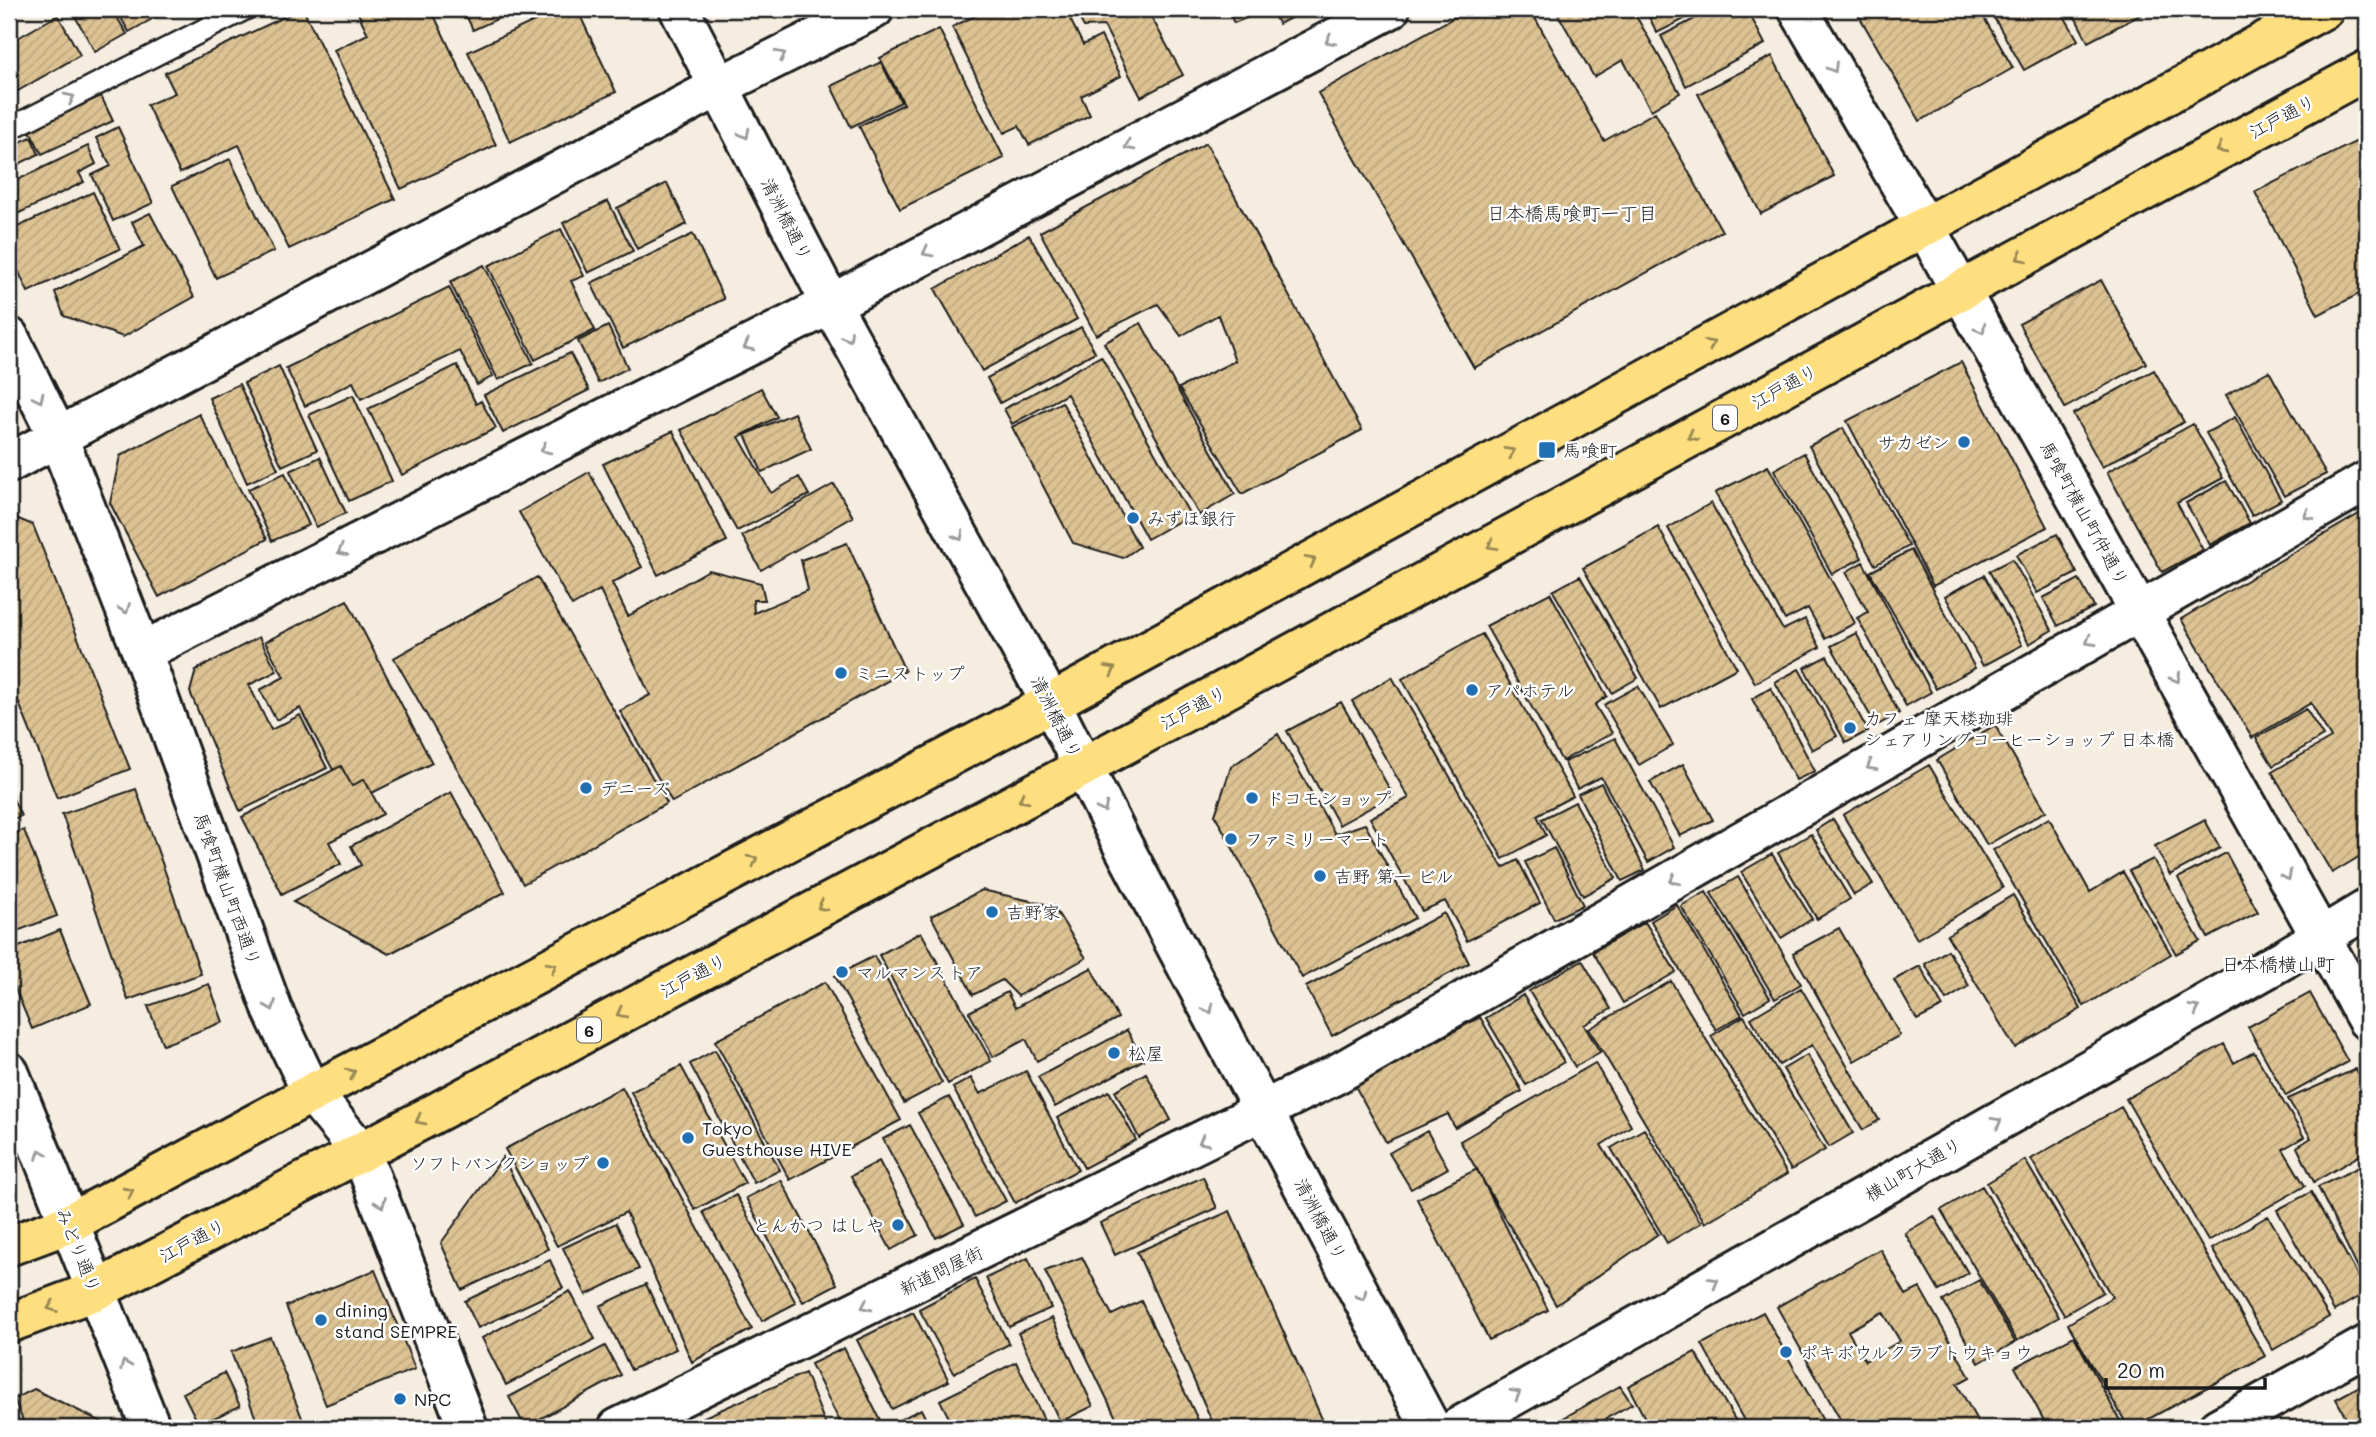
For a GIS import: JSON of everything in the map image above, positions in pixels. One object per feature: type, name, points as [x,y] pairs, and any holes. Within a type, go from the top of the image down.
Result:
[{"type":"highway","points":[[9,1246],[68,1224],[1051,703],[2324,9]]},
{"type":"highway","name":"江戸通り","points":[[9,1323],[95,1291],[361,1152],[1083,767],[2367,70]]},
{"type":"street","name":"清洲橋通り","points":[[679,9],[831,304],[1051,703],[1431,1428]]},
{"type":"street","points":[[9,463],[720,86],[874,9]]},
{"type":"street","points":[[142,652],[831,304],[1390,9]]},
{"type":"street","name":"馬喰町横山町仲通り","points":[[1798,9],[1926,227],[2367,1020]]},
{"type":"street","name":"馬喰町横山町西通り","points":[[9,337],[58,437],[142,652],[273,1011],[312,1093],[361,1152],[468,1428]]},
{"type":"street","name":"新道問屋街","points":[[618,1428],[1347,1068],[2367,481]]},
{"type":"street","name":"横山町大通り","points":[[1457,1428],[2321,938],[2367,909]]},
{"type":"street","name":"みどり通り","points":[[9,1072],[151,1428]]},
{"type":"street","points":[[2218,1428],[2367,1345]]},
{"type":"lane","points":[[9,129],[245,9]]},
{"type":"building","points":[[71,9],[112,9],[127,34],[95,52]]},
{"type":"building","points":[[116,9],[170,9],[129,32]]},
{"type":"building","points":[[301,9],[395,199],[289,249],[239,145],[180,173],[147,105],[175,93],[165,73]]},
{"type":"building","points":[[356,9],[431,9],[496,145],[401,189],[334,50],[368,34]]},
{"type":"building","points":[[463,9],[519,9],[473,30]]},
{"type":"building","points":[[560,9],[577,9],[616,92],[510,142],[468,52]]},
{"type":"building","points":[[989,9],[1065,9],[1083,45],[1101,36],[1121,76],[1081,96],[1090,115],[1029,145],[1019,126],[1004,133],[952,27]]},
{"type":"building","points":[[1074,9],[1147,9],[1183,75],[1141,97],[1104,26],[1084,27]]},
{"type":"building","points":[[1227,9],[1269,9],[1234,23]]},
{"type":"building","points":[[1269,9],[1308,9],[1279,24]]},
{"type":"building","points":[[1469,9],[1530,9],[1604,141],[1655,112],[1722,231],[1474,368],[1318,93]]},
{"type":"building","points":[[1555,9],[1632,9],[1680,93],[1651,110],[1623,60],[1594,77]]},
{"type":"building","points":[[1645,9],[1704,9],[1657,33]]},
{"type":"building","points":[[1714,9],[1747,9],[1765,44],[1686,86],[1661,36]]},
{"type":"building","points":[[1855,9],[1979,9],[2013,68],[1920,121]]},
{"type":"building","points":[[1989,9],[2060,9],[2078,40],[2024,70]]},
{"type":"building","points":[[2071,9],[2152,9],[2088,42]]},
{"type":"building","points":[[58,15],[80,55],[9,96],[9,43]]},
{"type":"building","points":[[939,29],[1004,158],[900,209],[859,126],[904,104],[880,58]]},
{"type":"building","points":[[1772,56],[1834,176],[1761,214],[1698,94]]},
{"type":"building","points":[[881,62],[901,102],[851,127],[831,86]]},
{"type":"building","points":[[101,96],[113,121],[42,154],[29,129]]},
{"type":"building","points":[[118,127],[153,203],[113,221],[92,175],[111,166],[96,138]]},
{"type":"building","points":[[2367,136],[2367,290],[2318,315],[2255,192]]},
{"type":"building","points":[[31,137],[39,154],[9,169],[9,147]]},
{"type":"building","points":[[1206,143],[1362,430],[1242,494],[1179,388],[1235,361],[1218,315],[1181,336],[1158,304],[1096,335],[1040,232]]},
{"type":"building","points":[[88,146],[96,164],[79,173],[84,182],[9,218],[9,184]]},
{"type":"building","points":[[230,159],[274,251],[216,278],[172,186]]},
{"type":"building","points":[[667,183],[687,224],[637,249],[617,208]]},
{"type":"building","points":[[93,192],[120,249],[28,292],[9,251],[9,231]]},
{"type":"building","points":[[608,201],[633,251],[588,273],[563,223]]},
{"type":"building","points":[[150,213],[194,297],[123,337],[64,316],[55,292],[144,246],[132,222]]},
{"type":"building","points":[[561,229],[584,276],[571,281],[595,330],[535,360],[488,266]]},
{"type":"building","points":[[693,234],[724,299],[623,348],[591,283]]},
{"type":"building","points":[[1029,235],[1077,319],[982,371],[935,289]]},
{"type":"building","points":[[484,265],[533,363],[498,380],[450,282]]},
{"type":"building","points":[[2101,280],[2146,363],[2065,408],[2019,324]]},
{"type":"building","points":[[449,287],[493,376],[477,385],[460,351],[361,399],[353,382],[305,406],[286,368]]},
{"type":"building","points":[[1141,323],[1235,494],[1199,515],[1104,343]]},
{"type":"building","points":[[608,326],[628,368],[598,383],[578,341]]},
{"type":"building","points":[[1081,327],[1095,352],[1000,403],[987,378]]},
{"type":"building","points":[[570,353],[589,390],[503,433],[484,395]]},
{"type":"building","points":[[1101,356],[1190,515],[1147,539],[1067,394],[1012,424],[1004,409]]},
{"type":"building","points":[[1961,362],[2047,527],[1933,586],[1847,421]]},
{"type":"building","points":[[457,365],[476,404],[481,401],[496,428],[402,475],[368,409]]},
{"type":"building","points":[[279,366],[317,450],[282,466],[244,383]]},
{"type":"building","points":[[2154,370],[2184,422],[2102,467],[2073,414]]},
{"type":"building","points":[[2269,371],[2326,474],[2284,496],[2226,395]]},
{"type":"building","points":[[239,384],[278,469],[247,483],[209,398]]},
{"type":"building","points":[[761,388],[777,417],[739,437],[771,493],[799,477],[809,495],[737,531],[681,430]]},
{"type":"building","points":[[353,395],[392,481],[349,501],[309,415]]},
{"type":"building","points":[[1062,402],[1139,547],[1123,558],[1073,543],[1012,427]]},
{"type":"building","points":[[794,413],[811,449],[762,472],[745,435]]},
{"type":"building","points":[[199,414],[267,539],[159,597],[110,503],[120,456]]},
{"type":"building","points":[[2235,417],[2281,500],[2252,516],[2206,433]]},
{"type":"building","points":[[2193,424],[2223,478],[2177,503],[2203,550],[2162,572],[2107,472]]},
{"type":"building","points":[[1843,428],[1909,546],[1875,565],[1809,446]]},
{"type":"building","points":[[673,431],[727,541],[658,575],[603,464]]},
{"type":"building","points":[[1804,453],[1862,558],[1832,574],[1774,470]]},
{"type":"building","points":[[320,457],[346,513],[316,527],[290,471]]},
{"type":"building","points":[[1768,466],[1855,623],[1825,639],[1808,608],[1785,620],[1715,493]]},
{"type":"building","points":[[589,472],[642,567],[612,583],[628,616],[709,570],[761,583],[765,600],[753,600],[754,613],[808,590],[801,560],[847,543],[905,671],[672,802],[620,711],[650,695],[600,590],[572,606],[519,512]]},
{"type":"building","points":[[285,473],[309,525],[272,541],[248,489]]},
{"type":"building","points":[[2226,481],[2250,523],[2210,545],[2186,503]]},
{"type":"building","points":[[834,484],[853,517],[761,570],[742,536]]},
{"type":"building","points":[[1711,503],[1783,630],[1805,619],[1820,647],[1755,683],[1668,528]]},
{"type":"building","points":[[2364,511],[2367,516],[2367,852],[2332,873],[2272,772],[2331,738],[2311,703],[2252,738],[2181,619]]},
{"type":"building","points":[[16,518],[33,525],[130,769],[57,798],[9,678],[9,523]]},
{"type":"building","points":[[1658,527],[1737,668],[1661,709],[1583,568]]},
{"type":"building","points":[[2057,534],[2077,573],[2037,593],[2016,555]]},
{"type":"building","points":[[1911,550],[1975,668],[1936,689],[1870,572]]},
{"type":"building","points":[[2012,559],[2052,630],[2029,644],[1989,571]]},
{"type":"building","points":[[1863,562],[1931,692],[1906,706],[1857,618],[1868,612],[1846,572]]},
{"type":"building","points":[[1984,575],[2022,645],[1983,666],[1945,596]]},
{"type":"building","points":[[1580,576],[1638,678],[1612,693],[1553,591]]},
{"type":"building","points":[[537,577],[667,803],[523,884],[394,658]]},
{"type":"building","points":[[2079,579],[2094,607],[2058,626],[2043,598]]},
{"type":"building","points":[[1550,593],[1607,696],[1595,705],[1612,733],[1562,761],[1486,626]]},
{"type":"building","points":[[347,600],[432,763],[372,793],[364,779],[352,786],[341,766],[333,770],[300,708],[276,720],[260,690],[284,677],[265,642]]},
{"type":"building","points":[[1856,633],[1899,713],[1876,726],[1831,646]]},
{"type":"building","points":[[1482,634],[1573,796],[1537,815],[1546,835],[1503,859],[1402,679]]},
{"type":"building","points":[[259,637],[277,671],[249,685],[271,730],[300,715],[327,768],[240,811],[190,692],[196,670]]},
{"type":"building","points":[[1827,656],[1868,731],[1846,743],[1804,668]]},
{"type":"building","points":[[1799,669],[1837,736],[1812,750],[1775,682]]},
{"type":"building","points":[[1392,677],[1503,868],[1518,860],[1540,903],[1467,941],[1445,901],[1422,911],[1370,818],[1409,798],[1352,701]]},
{"type":"building","points":[[1638,686],[1673,745],[1639,765],[1604,705]]},
{"type":"building","points":[[1771,688],[1815,771],[1796,780],[1752,699]]},
{"type":"building","points":[[1341,702],[1393,795],[1339,825],[1287,731]]},
{"type":"building","points":[[2306,709],[2323,736],[2273,766],[2256,738]]},
{"type":"building","points":[[1995,725],[2046,811],[1987,845],[1937,760]]},
{"type":"building","name":"吉野 第一 ビル","points":[[1278,734],[1335,834],[1365,824],[1415,918],[1302,978],[1215,815],[1231,767]]},
{"type":"building","points":[[1615,738],[1674,847],[1648,862],[1601,777],[1577,789],[1564,762]]},
{"type":"building","points":[[1683,764],[1713,820],[1680,836],[1650,782]]},
{"type":"building","points":[[1929,765],[2003,888],[1917,939],[1843,815]]},
{"type":"building","points":[[341,766],[352,786],[364,779],[383,814],[329,842],[341,864],[282,894],[242,817]]},
{"type":"building","points":[[1601,783],[1645,870],[1622,881],[1578,794]]},
{"type":"building","points":[[136,789],[201,974],[128,1000],[62,814]]},
{"type":"building","points":[[9,790],[21,816],[9,821]]},
{"type":"building","points":[[451,792],[505,892],[389,954],[293,902],[361,865],[351,846]]},
{"type":"building","points":[[1575,802],[1616,878],[1583,896],[1542,819]]},
{"type":"building","points":[[2049,818],[2090,892],[2123,872],[2171,954],[2084,1006],[1993,850]]},
{"type":"building","points":[[1833,819],[1873,884],[1854,895],[1816,830]]},
{"type":"building","points":[[2205,820],[2220,848],[2170,875],[2155,846]]},
{"type":"building","points":[[24,830],[57,916],[9,934],[9,836]]},
{"type":"building","points":[[1811,834],[1850,899],[1817,919],[1778,853]]},
{"type":"building","points":[[1554,848],[1583,905],[1554,919],[1525,862]]},
{"type":"building","points":[[2226,853],[2258,912],[2208,938],[2178,878]]},
{"type":"building","points":[[1772,854],[1812,919],[1781,938],[1741,872]]},
{"type":"building","points":[[2153,859],[2200,941],[2176,954],[2129,871]]},
{"type":"building","points":[[1738,877],[1801,984],[1775,999],[1711,893]]},
{"type":"building","points":[[982,890],[1053,906],[1086,958],[1018,996],[1002,980],[973,995],[931,916]]},
{"type":"building","points":[[1706,892],[1770,998],[1745,1013],[1681,906]]},
{"type":"building","points":[[2013,895],[2081,1009],[2015,1048],[1947,935]]},
{"type":"building","points":[[1677,905],[1742,1015],[1716,1030],[1651,921]]},
{"type":"building","points":[[1444,913],[1469,963],[1332,1036],[1306,987]]},
{"type":"building","points":[[1645,922],[1676,972],[1623,1003],[1593,952]]},
{"type":"building","points":[[1839,928],[1900,1035],[1854,1061],[1793,953]]},
{"type":"building","points":[[60,930],[91,1004],[32,1029],[9,974],[9,951]]},
{"type":"building","points":[[921,932],[991,1061],[948,1084],[879,955]]},
{"type":"building","points":[[1948,950],[1969,986],[1946,1000],[1925,964]]},
{"type":"building","points":[[874,956],[942,1083],[904,1103],[835,976]]},
{"type":"building","points":[[1582,960],[1611,1009],[1584,1025],[1600,1052],[1575,1067],[1529,991]]},
{"type":"building","points":[[1920,966],[1943,1007],[1917,1020],[1894,980]]},
{"type":"building","points":[[1091,968],[1118,1018],[1037,1061],[1026,1039],[993,1057],[969,1012],[1007,992],[1015,1008]]},
{"type":"building","points":[[1671,981],[1787,1174],[1705,1223],[1589,1029]]},
{"type":"building","points":[[825,982],[901,1120],[790,1180],[715,1041]]},
{"type":"building","points":[[209,984],[223,1022],[163,1045],[148,1006]]},
{"type":"building","points":[[1801,988],[1879,1120],[1863,1130],[1812,1045],[1779,1065],[1751,1018]]},
{"type":"building","points":[[2310,993],[2348,1062],[2286,1096],[2248,1027]]},
{"type":"building","points":[[1523,995],[1564,1062],[1526,1085],[1486,1018]]},
{"type":"building","points":[[1744,1016],[1825,1150],[1791,1170],[1711,1036]]},
{"type":"building","points":[[1480,1017],[1522,1091],[1455,1128],[1448,1114],[1386,1142],[1355,1086]]},
{"type":"building","points":[[1127,1030],[1143,1060],[1055,1107],[1038,1077]]},
{"type":"building","points":[[2224,1044],[2234,1063],[2254,1052],[2304,1137],[2283,1149],[2305,1186],[2208,1241],[2126,1099]]},
{"type":"building","points":[[715,1050],[780,1170],[754,1183],[690,1064]]},
{"type":"building","points":[[1807,1055],[1853,1133],[1829,1147],[1783,1069]]},
{"type":"building","points":[[1595,1063],[1631,1126],[1601,1145],[1658,1234],[1556,1305],[1460,1141]]},
{"type":"building","name":"Tokyo Guesthouse HIVE","points":[[681,1066],[745,1183],[695,1210],[631,1092]]},
{"type":"building","points":[[2356,1069],[2367,1090],[2367,1151],[2314,1182],[2297,1147],[2311,1138],[2288,1099]]},
{"type":"building","points":[[1026,1071],[1078,1170],[1015,1203],[953,1088],[971,1078],[980,1094]]},
{"type":"building","points":[[1146,1073],[1171,1120],[1139,1138],[1115,1091]]},
{"type":"building","points":[[622,1087],[752,1329],[692,1362],[626,1212],[557,1246],[505,1149]]},
{"type":"building","points":[[1109,1091],[1136,1140],[1084,1168],[1057,1118]]},
{"type":"building","points":[[949,1097],[1006,1201],[975,1217],[918,1113]]},
{"type":"building","points":[[2121,1107],[2265,1356],[2132,1428],[2129,1428],[2068,1324],[2112,1297],[2031,1159]]},
{"type":"building","points":[[910,1125],[964,1224],[936,1238],[883,1139]]},
{"type":"building","points":[[1644,1129],[1701,1223],[1667,1243],[1611,1148]]},
{"type":"building","points":[[1427,1131],[1448,1168],[1411,1189],[1389,1153]]},
{"type":"building","points":[[503,1157],[548,1249],[462,1290],[441,1243]]},
{"type":"building","points":[[2025,1160],[2103,1292],[2064,1315],[1987,1183]]},
{"type":"building","points":[[879,1161],[918,1235],[891,1250],[851,1176]]},
{"type":"building","points":[[2367,1163],[2367,1287],[2318,1187]]},
{"type":"building","points":[[1477,1169],[1548,1310],[1489,1340],[1417,1199]]},
{"type":"building","points":[[1203,1177],[1217,1208],[1115,1255],[1100,1223]]},
{"type":"building","points":[[781,1180],[837,1284],[803,1302],[746,1198]]},
{"type":"building","points":[[1982,1186],[2059,1317],[2017,1341],[1941,1210]]},
{"type":"building","points":[[2311,1192],[2367,1292],[2334,1311],[2277,1210]]},
{"type":"building","points":[[736,1195],[796,1303],[762,1321],[703,1212]]},
{"type":"building","points":[[1230,1211],[1326,1428],[1215,1428],[1137,1252]]},
{"type":"building","points":[[1934,1216],[1968,1273],[1939,1291],[1905,1233]]},
{"type":"building","points":[[2268,1216],[2329,1317],[2273,1350],[2212,1249]]},
{"type":"building","points":[[616,1223],[639,1269],[586,1295],[563,1248]]},
{"type":"building","points":[[1880,1249],[1906,1295],[1920,1288],[1970,1377],[1957,1384],[1981,1428],[1845,1428],[1777,1307]],"holes":[[[1883,1312],[1900,1341],[1865,1361],[1848,1331]]]},
{"type":"building","points":[[1082,1257],[1112,1315],[1141,1301],[1202,1428],[1121,1428],[1045,1271]]},
{"type":"building","points":[[1028,1258],[1051,1308],[1009,1327],[986,1278]]},
{"type":"building","points":[[550,1260],[563,1288],[478,1328],[465,1301]]},
{"type":"building","points":[[375,1270],[415,1369],[326,1405],[286,1306]]},
{"type":"building","points":[[975,1279],[1009,1344],[954,1373],[919,1309]]},
{"type":"building","points":[[1979,1280],[2015,1342],[1979,1363],[1943,1301]]},
{"type":"building","points":[[646,1284],[676,1349],[631,1370],[600,1306]]},
{"type":"building","points":[[570,1291],[595,1339],[506,1385],[482,1338]]},
{"type":"building","points":[[913,1312],[949,1381],[892,1409],[857,1340]]},
{"type":"building","points":[[1763,1312],[1827,1428],[1748,1428],[1702,1344]]},
{"type":"building","points":[[1052,1318],[1093,1406],[1060,1422],[1018,1333]]},
{"type":"building","points":[[2074,1336],[2124,1428],[2048,1428],[2015,1367]]},
{"type":"building","points":[[270,1337],[306,1428],[222,1428],[256,1419],[231,1352]]},
{"type":"building","points":[[605,1346],[621,1375],[525,1427],[509,1397]]},
{"type":"building","points":[[844,1348],[884,1428],[843,1428],[811,1364]]},
{"type":"building","points":[[1695,1352],[1740,1428],[1650,1428],[1628,1386]]},
{"type":"building","points":[[1016,1362],[1048,1428],[954,1428],[940,1400]]},
{"type":"building","points":[[224,1373],[240,1406],[199,1425],[183,1393]]},
{"type":"building","points":[[805,1373],[827,1428],[679,1428]]},
{"type":"building","points":[[2367,1382],[2367,1428],[2352,1428],[2336,1399]]},
{"type":"building","points":[[1620,1386],[1632,1404],[1589,1428],[1560,1428],[1562,1419]]},
{"type":"building","points":[[34,1389],[110,1426],[26,1428],[14,1399]]},
{"type":"building","points":[[11,1409],[18,1428],[9,1428]]},
{"type":"building","points":[[921,1409],[930,1428],[893,1428],[891,1424]]},
{"type":"place","name":"サカゼン","points":[[1964,442]]},
{"type":"place","name":"馬喰町","points":[[1547,450]]},
{"type":"place","name":"みずほ銀行","points":[[1133,518]]},
{"type":"place","name":"ミニストップ","points":[[841,673]]},
{"type":"place","name":"アパホテル","points":[[1472,690]]},
{"type":"place","name":"カフェ 摩天楼珈琲 シェアリングコーヒーショップ 日本橋","points":[[1850,728]]},
{"type":"place","name":"デニーズ","points":[[586,788]]},
{"type":"place","name":"ドコモショップ","points":[[1252,798]]},
{"type":"place","name":"ファミリーマート","points":[[1231,839]]},
{"type":"place","name":"吉野 第一 ビル","points":[[1320,876]]},
{"type":"place","name":"吉野家","points":[[992,912]]},
{"type":"place","name":"マルマンストア","points":[[842,972]]},
{"type":"place","name":"松屋","points":[[1114,1053]]},
{"type":"place","name":"Tokyo Guesthouse HIVE","points":[[688,1138]]},
{"type":"place","name":"ソフトバンクショップ","points":[[603,1163]]},
{"type":"place","name":"とんかつ はしや","points":[[898,1225]]},
{"type":"place","name":"dining stand SEMPRE","points":[[321,1320]]},
{"type":"place","name":"ポキボウルクラブトウキョウ","points":[[1786,1352]]},
{"type":"place","name":"NPC","points":[[400,1399]]},
{"type":"district","name":"日本橋馬喰町一丁目","points":[[1572,212]]},
{"type":"district","name":"日本橋横山町","points":[[2278,963]]}]
